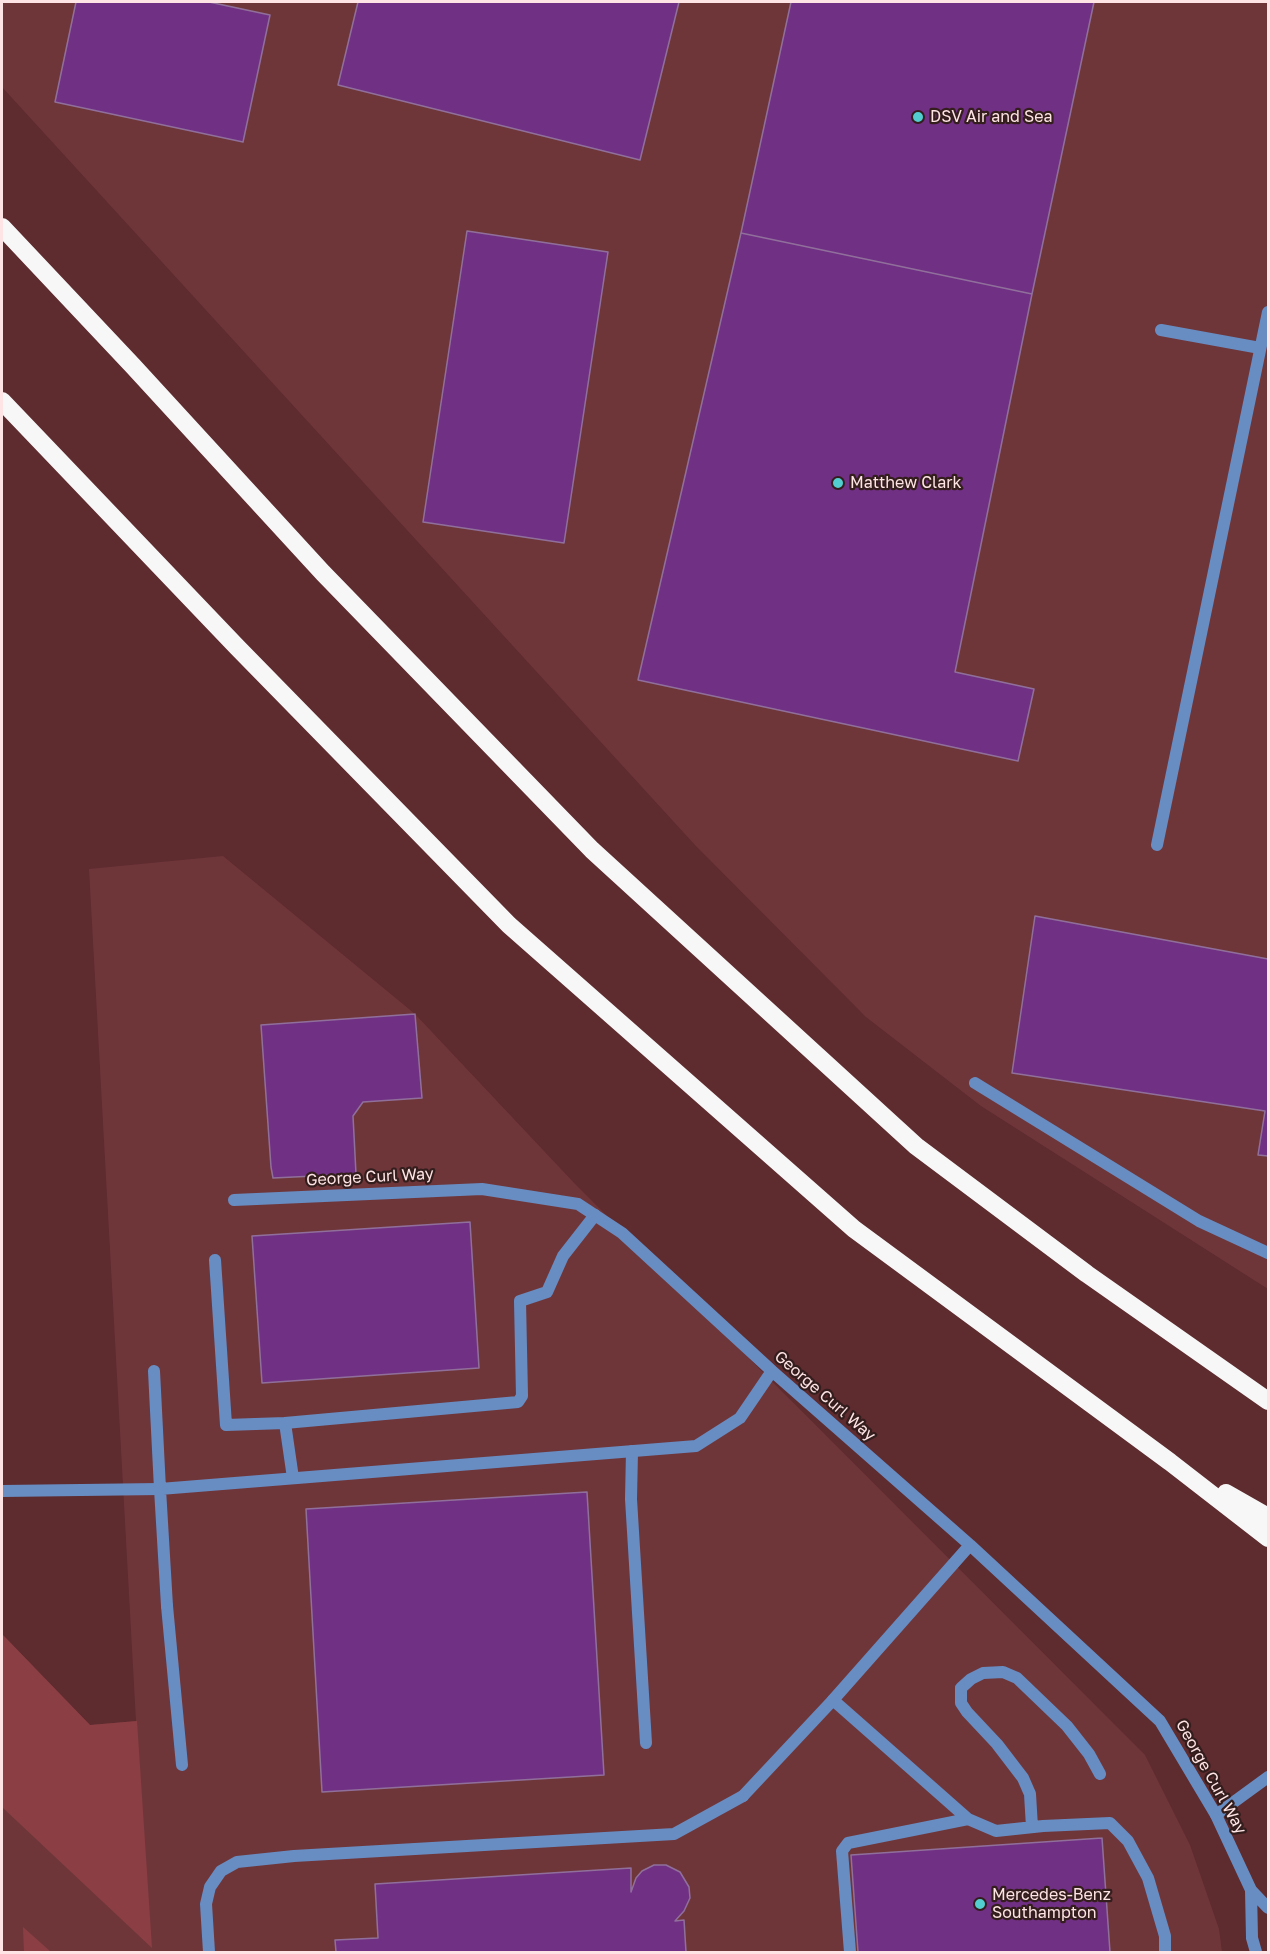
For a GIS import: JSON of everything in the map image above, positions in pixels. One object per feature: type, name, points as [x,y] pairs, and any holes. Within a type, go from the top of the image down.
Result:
[{"type":"highway","points":[[2,227],[141,374],[323,573],[601,858],[916,1146],[1087,1274],[1269,1401]]},
{"type":"highway","points":[[2,401],[229,639],[509,925],[854,1229],[1170,1462],[1269,1538]]},
{"type":"highway","points":[[1170,1462],[1269,1517]]},
{"type":"street","points":[[1157,845],[1269,312]]},
{"type":"street","points":[[1161,330],[1260,348]]},
{"type":"street","points":[[975,1083],[1199,1221],[1269,1253]]},
{"type":"street","name":"George Curl Way","points":[[234,1200],[482,1189],[578,1204],[622,1233],[772,1371],[970,1545],[1160,1720],[1216,1815],[1251,1890],[1269,1908]]},
{"type":"street","points":[[215,1260],[226,1425],[285,1423],[518,1402],[522,1396],[520,1302],[547,1292],[562,1256],[595,1215]]},
{"type":"street","points":[[154,1371],[167,1606],[182,1764]]},
{"type":"street","points":[[2,1491],[160,1489],[696,1446],[740,1418],[772,1371]]},
{"type":"street","points":[[285,1423],[293,1478]]},
{"type":"street","points":[[632,1451],[631,1499],[646,1743]]},
{"type":"street","points":[[209,1953],[206,1904],[210,1887],[221,1871],[237,1862],[294,1856],[674,1834],[743,1796],[833,1700],[970,1545]]},
{"type":"street","points":[[1032,1827],[1030,1794],[1023,1778],[961,1703],[962,1688],[971,1678],[983,1673],[1003,1672],[1017,1678],[1067,1726],[1089,1754],[1100,1774]]},
{"type":"street","points":[[833,1700],[968,1820],[996,1831],[1110,1823],[1128,1841],[1148,1878],[1165,1936],[1165,1953]]},
{"type":"street","points":[[1216,1815],[1269,1777]]},
{"type":"street","points":[[850,1953],[842,1851],[848,1843],[968,1820]]},
{"type":"street","name":"George Curl Way","points":[[1251,1890],[1252,1938],[1256,1953]]},
{"type":"shaded area","points":[[2,2],[1268,2],[1268,1289],[981,1106],[866,1017],[695,845],[2,87]]},
{"type":"shaded area","points":[[223,856],[415,1014],[576,1185],[1145,1755],[1190,1845],[1219,1929],[1222,1952],[2,1952],[2,1634],[90,1725],[136,1721],[89,869]]},
{"type":"shaded area","points":[[2,1634],[90,1725],[137,1721],[152,1948],[2,1807]]},
{"type":"shaded area","points":[[23,1927],[51,1952],[24,1952]]},
{"type":"building","points":[[76,2],[209,2],[270,15],[243,142],[55,102]]},
{"type":"building","points":[[358,2],[679,2],[640,160],[338,85]]},
{"type":"building","name":"DSV Air and Sea","points":[[791,2],[1094,2],[1032,294],[741,233]]},
{"type":"building","points":[[467,231],[608,252],[564,543],[423,522]]},
{"type":"building","name":"Matthew Clark","points":[[741,233],[1032,294],[955,672],[1034,689],[1018,761],[638,680]]},
{"type":"building","points":[[1035,916],[1268,959],[1268,1156],[1258,1155],[1265,1111],[1012,1073]]},
{"type":"building","points":[[415,1014],[422,1098],[363,1102],[353,1116],[356,1174],[273,1178],[261,1025]]},
{"type":"building","points":[[470,1222],[479,1368],[262,1383],[252,1236]]},
{"type":"building","points":[[587,1492],[604,1775],[322,1792],[306,1509]]},
{"type":"building","name":"Mercedes-Benz Southampton","points":[[1102,1838],[1110,1952],[858,1952],[851,1855]]},
{"type":"building","points":[[654,1865],[666,1865],[680,1872],[689,1887],[690,1898],[684,1911],[675,1921],[684,1920],[686,1952],[336,1952],[335,1940],[378,1938],[375,1884],[631,1868],[631,1892],[636,1878],[642,1871]]},
{"type":"place","name":"DSV Air and Sea","points":[[918,117]]},
{"type":"place","name":"Matthew Clark","points":[[838,483]]},
{"type":"place","name":"Mercedes-Benz Southampton","points":[[980,1904]]}]
